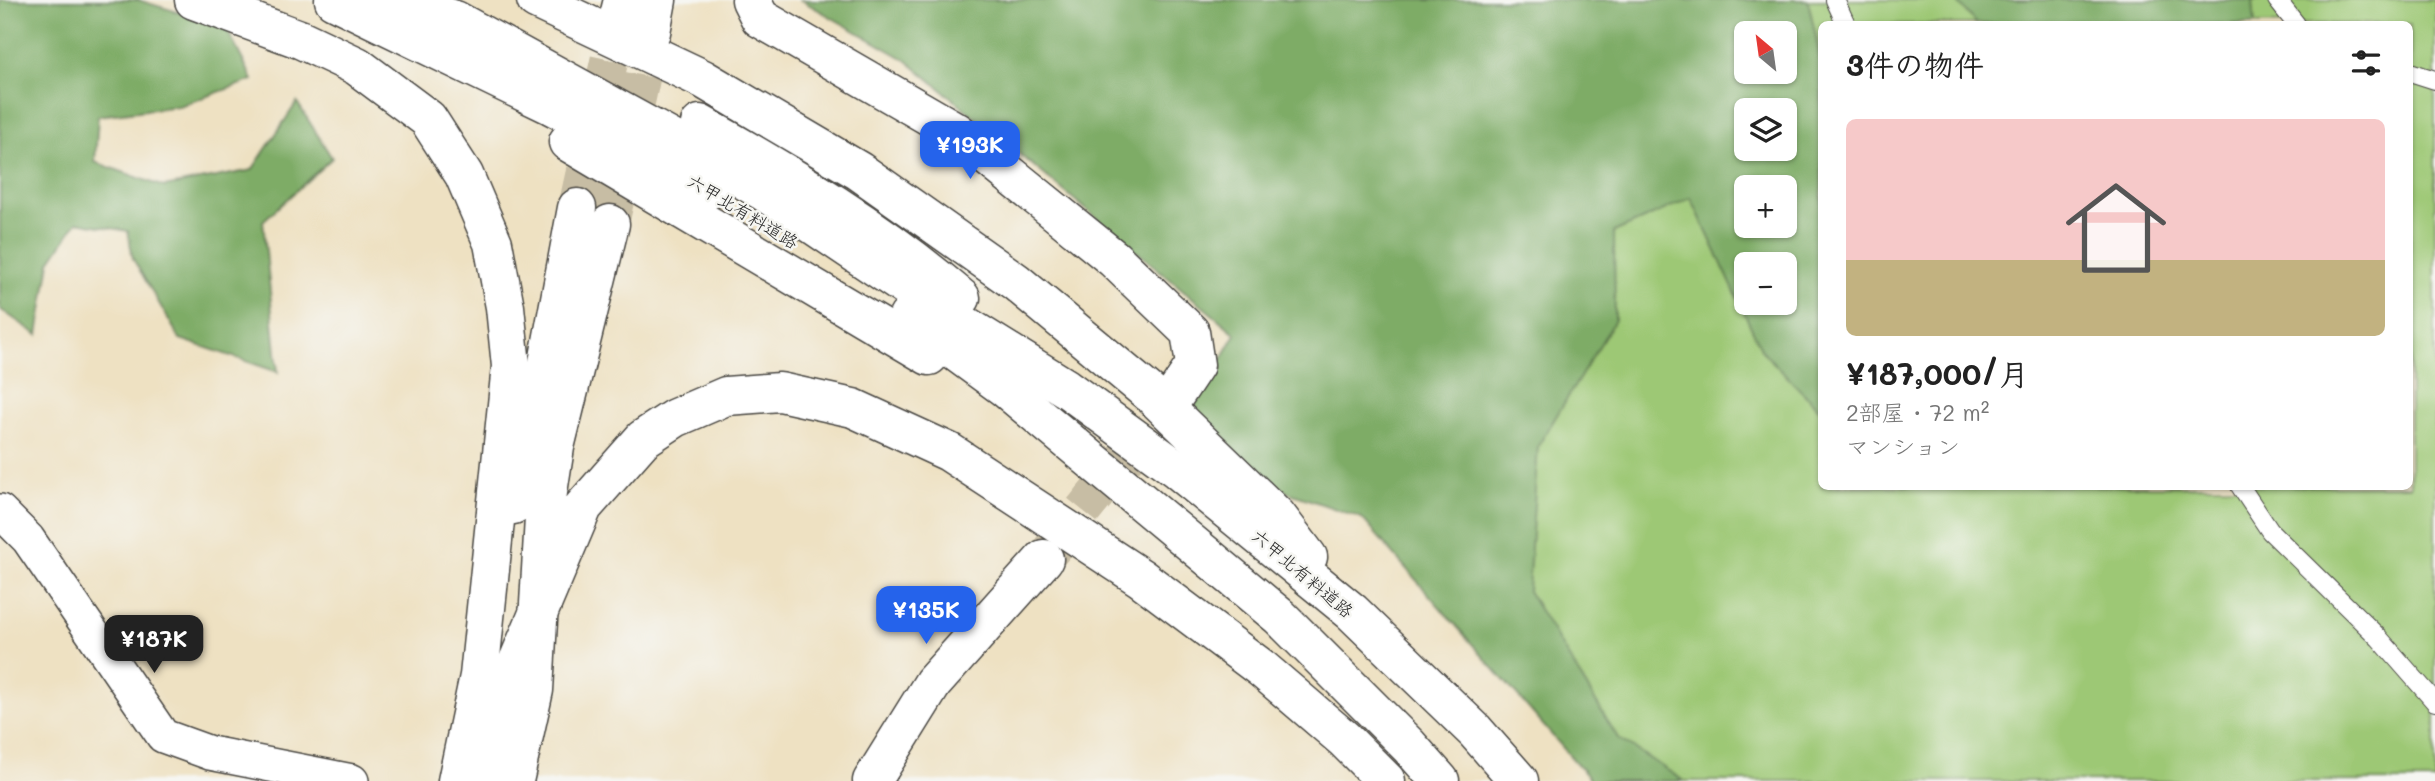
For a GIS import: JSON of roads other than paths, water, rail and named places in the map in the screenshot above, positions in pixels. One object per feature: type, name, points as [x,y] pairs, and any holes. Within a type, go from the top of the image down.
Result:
[{"type":"main road","points":[[194,0],[302,40],[357,66],[428,119],[464,175],[493,243],[505,307],[511,366],[479,676],[457,781]]},
{"type":"main road","name":"六甲北有料道路","points":[[334,0],[400,17],[454,20],[513,34],[575,55],[789,175],[845,210],[930,272],[1066,388],[1178,470],[1352,612],[1475,731],[1519,781]]},
{"type":"main road","points":[[536,0],[703,79],[859,171],[1016,282],[1153,396],[1277,516],[1352,612]]},
{"type":"main road","points":[[751,0],[760,18],[957,132],[1114,259],[1190,332],[1195,365],[1169,404]]},
{"type":"main road","name":"六甲北有料道路","points":[[400,17],[533,121],[1054,430],[1280,617],[1409,746],[1440,781]]},
{"type":"main road","points":[[432,781],[452,674],[490,580],[534,438],[594,216],[544,518],[534,690],[514,781]]},
{"type":"main road","points":[[486,781],[508,685],[583,507],[643,439],[676,418],[726,396],[780,392],[853,408],[949,452],[1141,578],[1261,668],[1345,739],[1386,781]]},
{"type":"main road","points":[[872,781],[933,683],[1044,559]]},
{"type":"street","points":[[0,511],[28,539],[163,736],[210,753],[352,781]]},
{"type":"lane","points":[[1835,0],[1845,21]]},
{"type":"lane","points":[[2277,0],[2294,21]]},
{"type":"lane","points":[[2413,73],[2435,80]]},
{"type":"lane","points":[[2243,490],[2270,531],[2379,638],[2435,702]]},
{"type":"tunnel","points":[[577,208],[619,16]]},
{"type":"tunnel","points":[[610,224],[651,32]]},
{"type":"tunnel","points":[[1047,555],[1169,404]]}]
